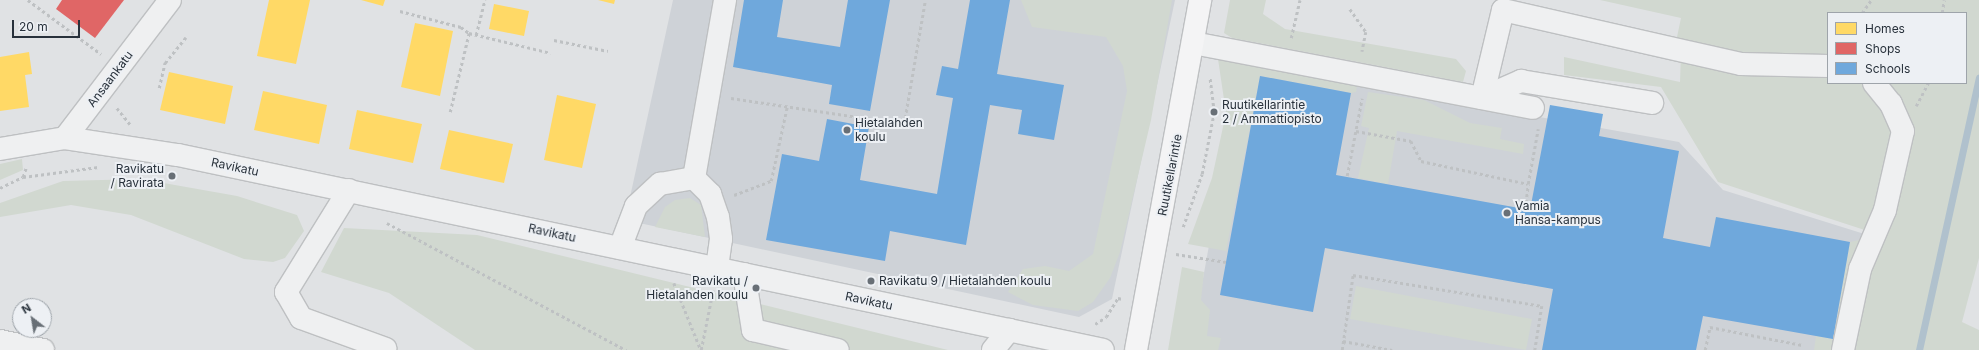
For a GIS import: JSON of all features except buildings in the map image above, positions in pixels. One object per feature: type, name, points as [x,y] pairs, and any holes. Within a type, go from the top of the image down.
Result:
[{"type":"main road","name":"Ruutikellarintie","points":[[1136,350],[1203,44],[1200,0]]},
{"type":"street","name":"Ansaankatu","points":[[65,138],[170,0]]},
{"type":"street","points":[[717,268],[722,239],[713,203],[694,178],[725,0]]},
{"type":"street","points":[[1482,98],[1504,5],[1741,64],[1827,66]]},
{"type":"street","points":[[1203,44],[1533,108]]},
{"type":"street","points":[[1482,98],[1521,80],[1652,103]]},
{"type":"street","points":[[1843,350],[1860,269],[1885,210],[1903,131],[1891,104],[1875,84]]},
{"type":"street","name":"Ravikatu","points":[[0,148],[65,138],[178,155],[1103,350]]},
{"type":"street","points":[[620,248],[636,206],[660,184],[694,178]]},
{"type":"street","points":[[349,190],[286,292],[301,318],[386,350]]},
{"type":"street","points":[[744,274],[753,330],[838,350]]},
{"type":"street","points":[[993,350],[1009,330]]},
{"type":"street","points":[[0,341],[43,350]]},
{"type":"path","points":[[28,0],[104,57]]},
{"type":"path","points":[[476,35],[485,0]]},
{"type":"path","points":[[1286,60],[1300,0]]},
{"type":"path","points":[[1863,12],[1871,0]]},
{"type":"path","points":[[1942,12],[1944,0]]},
{"type":"path","points":[[709,95],[904,124],[924,1]]},
{"type":"path","points":[[1347,176],[1356,131],[1366,32],[1350,9]]},
{"type":"path","points":[[400,11],[461,27],[469,33],[476,35],[551,53]]},
{"type":"path","points":[[450,112],[469,33]]},
{"type":"path","points":[[159,88],[165,63],[186,37]]},
{"type":"path","points":[[554,40],[608,51]]},
{"type":"path","points":[[1181,232],[1202,174],[1214,112],[1209,70],[1203,44]]},
{"type":"path","points":[[713,203],[771,181],[787,107]]},
{"type":"path","points":[[1525,209],[1528,184],[1542,110],[1533,108]]},
{"type":"path","points":[[1356,131],[1411,141],[1421,161],[1528,184]]},
{"type":"path","points":[[1172,261],[1176,247]]},
{"type":"path","points":[[1174,254],[1226,262]]},
{"type":"path","points":[[674,259],[672,273],[678,295],[701,350]]},
{"type":"path","points":[[701,350],[717,268]]},
{"type":"path","points":[[1342,350],[1353,275],[1542,306],[1535,350]]},
{"type":"path","points":[[1706,350],[1710,327],[1802,345]]},
{"type":"path","points":[[1343,341],[1392,350]]},
{"type":"shaded area","points":[[673,0],[1175,0],[1112,299],[1079,317],[625,220]]},
{"type":"shaded area","points":[[1021,0],[1172,0],[1151,120],[1120,252],[1110,278],[1093,302],[1078,311],[1033,305],[1008,292],[1023,269],[1045,266],[1069,271],[1093,254],[1127,91],[1123,66],[1106,37],[1032,27]]},
{"type":"shaded area","points":[[1230,0],[1266,0],[1263,14],[1285,29],[1456,59],[1466,71],[1463,82],[1232,38],[1224,33]]},
{"type":"shaded area","points":[[1600,0],[1979,0],[1979,258],[1962,322],[1979,330],[1979,350],[1814,350],[1816,336],[1833,339],[1850,242],[1880,235],[1718,182],[1661,87],[1564,75],[1564,57],[1680,82],[1681,53],[1677,37],[1681,18]]},
{"type":"shaded area","points":[[1218,59],[1358,80],[1356,92],[1351,93],[1260,76],[1226,251],[1188,244],[1212,178],[1226,113]]},
{"type":"shaded area","name":"Vamia Hansa-kampus","points":[[1242,64],[1679,142],[1723,190],[1874,237],[1856,350],[1190,350]]},
{"type":"shaded area","points":[[1368,92],[1424,100],[1470,123],[1502,128],[1500,139],[1524,144],[1523,154],[1397,131],[1388,184],[1358,178],[1369,128],[1361,126]]},
{"type":"shaded area","points":[[22,159],[23,170],[0,180],[0,164]]},
{"type":"shaded area","points":[[141,179],[237,196],[297,215],[304,231],[285,258],[273,262],[244,259],[131,215],[71,205],[0,217],[0,203],[63,181]]},
{"type":"shaded area","points":[[690,198],[701,205],[705,237],[655,227],[665,207],[675,200]]},
{"type":"shaded area","points":[[344,228],[477,235],[948,350],[475,350],[389,293],[321,272]]},
{"type":"shaded area","points":[[1182,267],[1204,272],[1201,300],[1210,310],[1207,336],[1221,338],[1218,350],[1168,350]]},
{"type":"shaded area","points":[[1356,286],[1532,319],[1526,350],[1350,319]]},
{"type":"waterway","points":[[1919,350],[1979,78]]},
{"type":"place","name":"Ruutikellarintie 2 / Ammattiopisto","points":[[1214,112]]},
{"type":"place","name":"Hietalahden koulu","points":[[847,130]]},
{"type":"place","name":"Ravikatu / Ravirata","points":[[172,176]]},
{"type":"place","name":"Vamia Hansa-kampus","points":[[1507,213]]},
{"type":"place","name":"Ravikatu 9 / Hietalahden koulu","points":[[871,281]]},
{"type":"place","name":"Ravikatu / Hietalahden koulu","points":[[756,288]]}]
